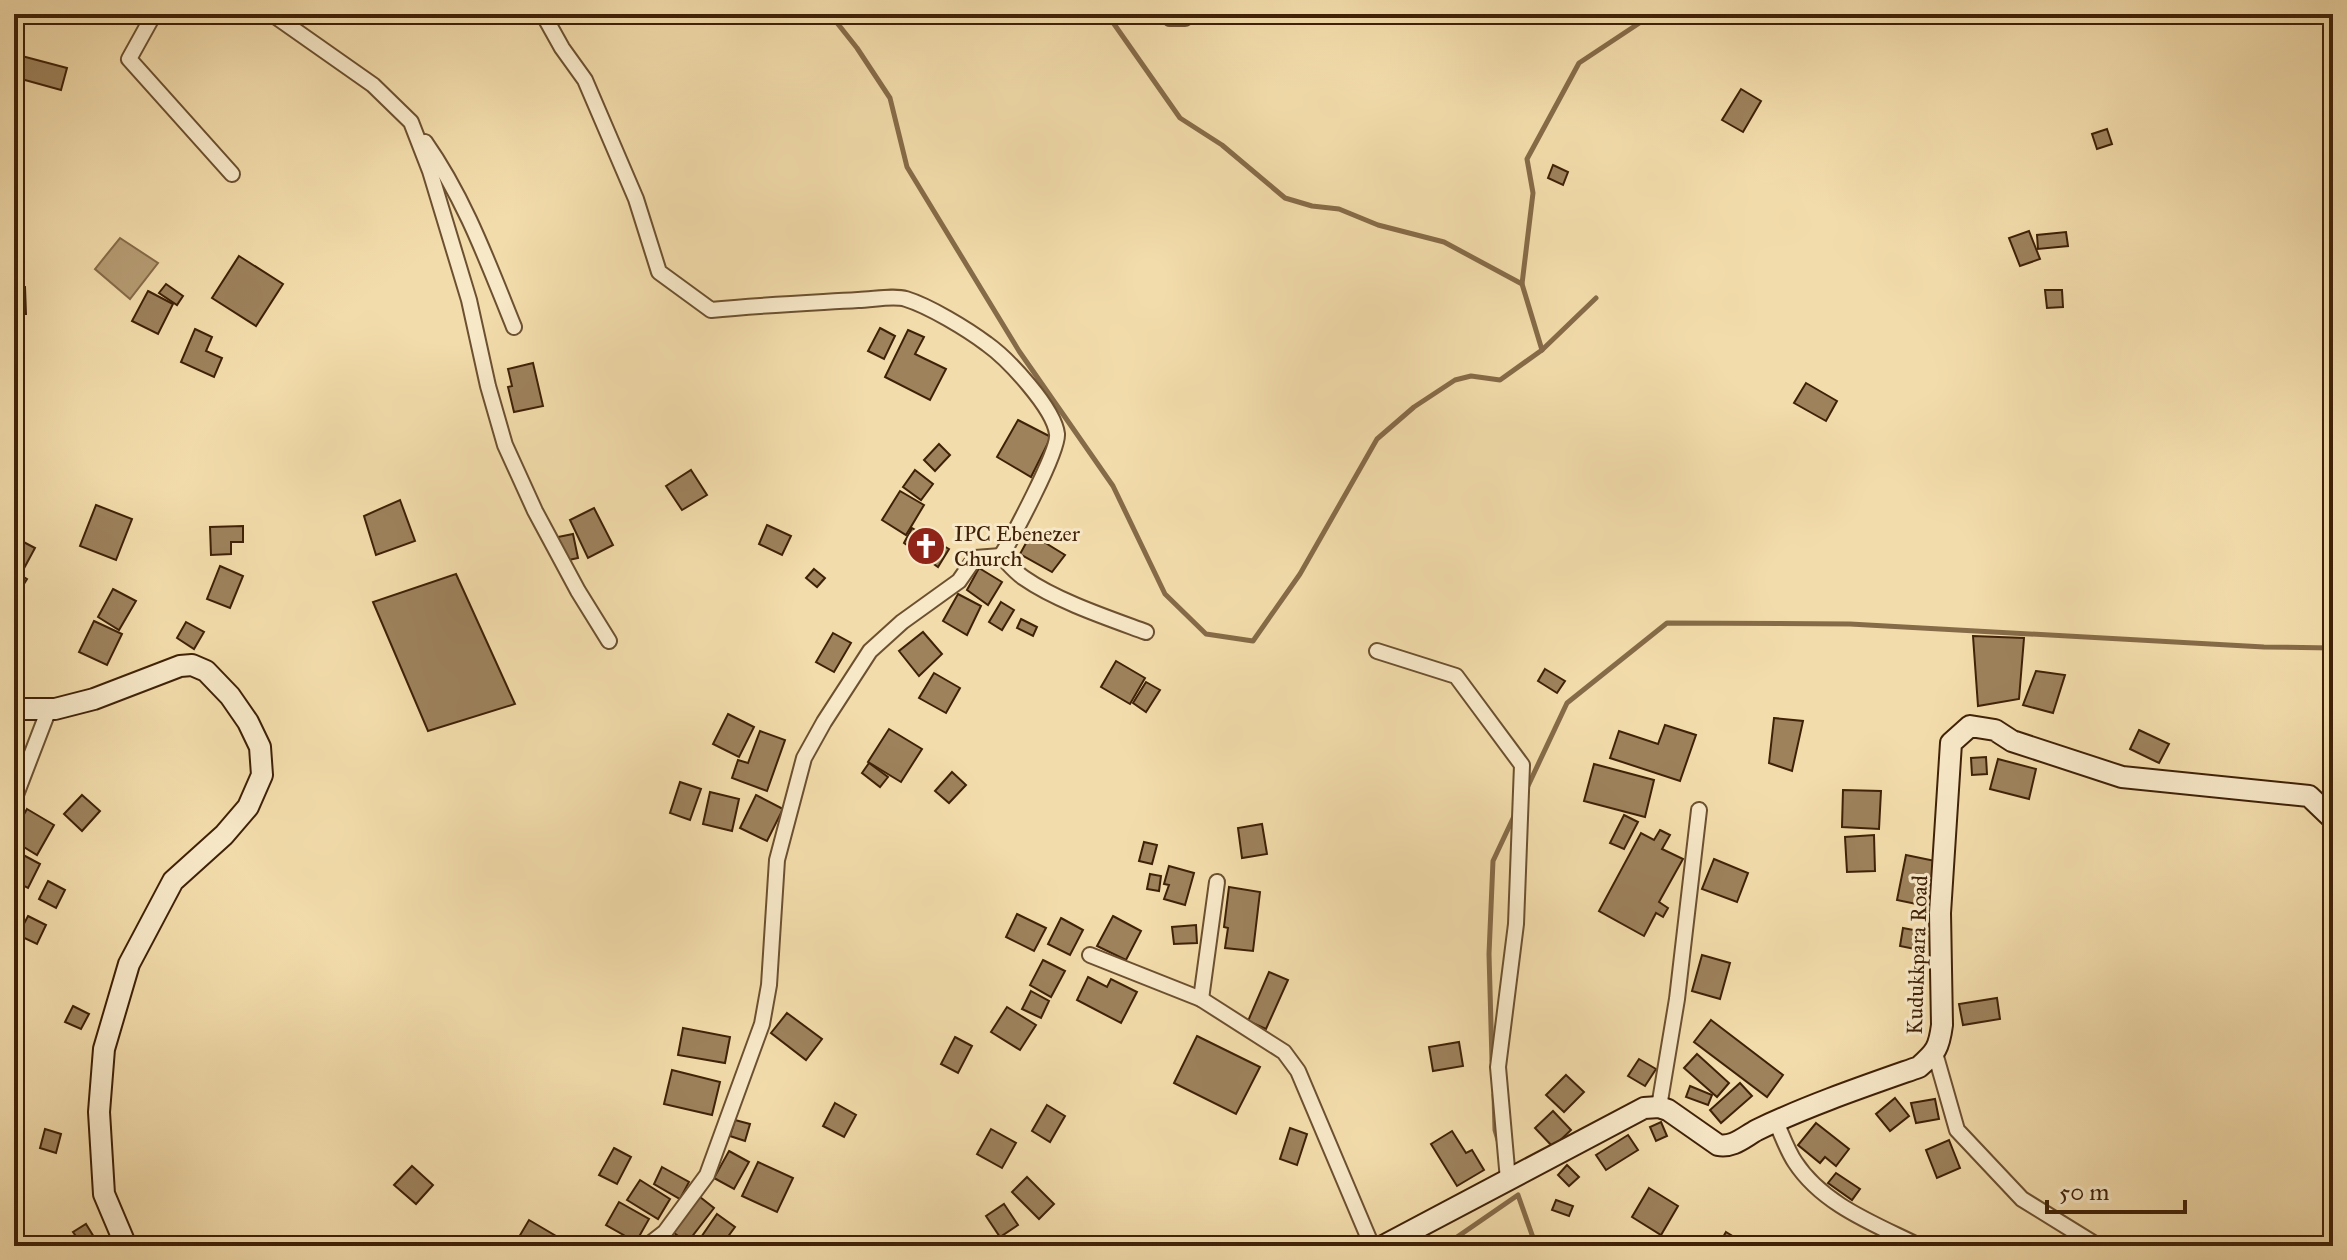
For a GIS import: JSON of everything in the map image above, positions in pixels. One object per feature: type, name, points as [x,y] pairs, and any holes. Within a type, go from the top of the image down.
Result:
[{"type":"street","points":[[154,14],[129,59],[232,174]]},
{"type":"street","points":[[272,14],[373,85],[411,122],[442,166],[472,224],[514,327]]},
{"type":"street","points":[[543,14],[585,80],[636,199],[659,272],[711,310],[904,298],[988,345],[1019,374],[1047,409],[1058,436],[1051,459],[1018,529],[1001,556]]},
{"type":"street","points":[[1168,14],[1170,18],[1185,18],[1190,14]]},
{"type":"street","points":[[411,122],[430,171],[469,300],[505,445],[535,511],[609,641]]},
{"type":"street","points":[[647,1246],[665,1232],[707,1175],[762,1024],[769,985],[777,860],[804,758],[870,651],[902,622],[959,581],[975,558],[1001,556],[1023,577],[1046,590],[1146,632]]},
{"type":"street","points":[[1377,651],[1456,676],[1522,765],[1516,924],[1498,1067],[1508,1180]]},
{"type":"street","points":[[14,709],[49,709],[94,699],[180,666],[192,665],[206,671],[230,696],[260,747],[262,775],[248,807],[224,835],[173,881],[129,964],[104,1049],[99,1112],[104,1194],[126,1246]]},
{"type":"street","points":[[14,800],[49,709]]},
{"type":"street","name":"Kudukkpara Road","points":[[1659,1107],[1679,1115],[1718,1145],[1732,1145],[1776,1122],[1919,1067],[1935,1053],[1942,1025],[1940,913],[1951,743],[1970,726],[1995,730],[2012,741],[2122,777],[2309,796],[2333,819]]},
{"type":"street","points":[[1383,1246],[1644,1108],[1659,1107],[1677,999],[1699,810]]},
{"type":"street","points":[[1201,999],[1217,882]]},
{"type":"street","points":[[1090,955],[1201,999],[1284,1052],[1298,1071],[1372,1246]]},
{"type":"street","points":[[1935,1053],[1957,1130],[2022,1199],[2098,1246]]},
{"type":"street","points":[[1776,1122],[1795,1162],[1821,1192],[1854,1214],[1919,1246]]},
{"type":"shaded area","points":[[120,238],[158,263],[130,299],[95,269]]},
{"type":"building","points":[[18,55],[67,68],[61,90],[14,77]]},
{"type":"building","points":[[1741,89],[1761,101],[1743,132],[1722,120]]},
{"type":"building","points":[[2107,129],[2112,144],[2097,149],[2092,134]]},
{"type":"building","points":[[1553,165],[1568,172],[1563,185],[1548,178]]},
{"type":"building","points":[[2029,231],[2040,259],[2020,266],[2009,238]]},
{"type":"building","points":[[2066,232],[2068,246],[2038,249],[2037,235]]},
{"type":"building","points":[[239,256],[283,284],[256,326],[212,298]]},
{"type":"building","points":[[166,284],[183,296],[177,305],[159,293]]},
{"type":"building","points":[[25,287],[26,314],[14,314],[14,288]]},
{"type":"building","points":[[2045,290],[2062,290],[2063,307],[2047,308]]},
{"type":"building","points":[[148,291],[173,304],[158,334],[132,321]]},
{"type":"building","points":[[880,328],[895,336],[884,359],[868,351]]},
{"type":"building","points":[[195,329],[212,337],[206,351],[222,358],[214,377],[181,362]]},
{"type":"building","points":[[908,330],[924,337],[915,354],[946,369],[930,400],[885,377]]},
{"type":"building","points":[[533,363],[543,406],[514,412],[508,387],[512,386],[508,369]]},
{"type":"building","points":[[1806,383],[1837,401],[1826,421],[1794,403]]},
{"type":"building","points":[[1018,420],[1051,437],[1031,477],[997,457]]},
{"type":"building","points":[[939,444],[950,455],[935,471],[924,460]]},
{"type":"building","points":[[691,470],[707,495],[682,510],[666,486]]},
{"type":"building","points":[[915,470],[933,484],[921,500],[903,487]]},
{"type":"building","points":[[900,491],[924,505],[906,535],[882,520]]},
{"type":"building","points":[[400,500],[415,541],[376,555],[364,516]]},
{"type":"building","points":[[96,505],[132,519],[116,560],[80,546]]},
{"type":"building","points":[[594,508],[613,545],[588,558],[570,520]]},
{"type":"building","points":[[767,525],[791,536],[782,555],[759,544]]},
{"type":"building","points":[[243,526],[243,542],[231,542],[231,554],[211,555],[210,527]]},
{"type":"building","name":"IPC Ebenezer Church","points":[[912,528],[949,549],[938,567],[904,543]]},
{"type":"building","points":[[573,534],[578,558],[564,561],[558,537]]},
{"type":"building","points":[[1031,534],[1065,555],[1052,572],[1020,554]]},
{"type":"building","points":[[14,537],[35,548],[22,572],[14,567]]},
{"type":"building","points":[[220,566],[243,576],[230,608],[207,599]]},
{"type":"building","points":[[979,568],[1002,582],[988,605],[967,590]]},
{"type":"building","points":[[814,569],[825,578],[817,587],[806,578]]},
{"type":"building","points":[[14,571],[27,579],[14,600]]},
{"type":"building","points":[[456,574],[515,704],[428,731],[373,602]]},
{"type":"building","points":[[113,589],[136,601],[119,630],[98,617]]},
{"type":"building","points":[[958,594],[981,606],[967,635],[943,621]]},
{"type":"building","points":[[1001,602],[1014,610],[1002,630],[989,622]]},
{"type":"building","points":[[1021,619],[1037,627],[1033,636],[1017,628]]},
{"type":"building","points":[[94,621],[122,634],[107,665],[79,652]]},
{"type":"building","points":[[186,622],[204,632],[194,649],[177,638]]},
{"type":"building","points":[[923,632],[942,654],[919,676],[899,651]]},
{"type":"building","points":[[833,633],[851,643],[834,672],[816,662]]},
{"type":"building","points":[[1973,636],[2024,638],[2019,699],[1978,706]]},
{"type":"building","points":[[1116,661],[1145,678],[1130,704],[1101,687]]},
{"type":"building","points":[[1545,669],[1565,681],[1557,693],[1538,681]]},
{"type":"building","points":[[2036,671],[2065,675],[2053,713],[2023,705]]},
{"type":"building","points":[[934,673],[960,688],[946,713],[919,698]]},
{"type":"building","points":[[1146,682],[1160,690],[1146,712],[1133,703]]},
{"type":"building","points":[[728,714],[754,727],[739,757],[713,744]]},
{"type":"building","points":[[1774,718],[1803,721],[1792,771],[1769,763]]},
{"type":"building","points":[[1665,725],[1696,735],[1680,781],[1610,758],[1619,731],[1658,744]]},
{"type":"building","points":[[889,729],[922,749],[901,782],[868,762]]},
{"type":"building","points":[[2139,730],[2169,744],[2159,763],[2130,749]]},
{"type":"building","points":[[760,731],[785,740],[767,791],[732,778],[738,760],[748,763]]},
{"type":"building","points":[[1986,757],[1987,774],[1972,775],[1971,758]]},
{"type":"building","points":[[1998,759],[2036,769],[2029,799],[1990,789]]},
{"type":"building","points":[[869,763],[888,777],[880,787],[862,773]]},
{"type":"building","points":[[1594,764],[1654,780],[1645,817],[1584,801]]},
{"type":"building","points":[[952,772],[966,785],[949,803],[935,791]]},
{"type":"building","points":[[680,782],[701,789],[690,820],[670,813]]},
{"type":"building","points":[[1843,790],[1881,791],[1879,829],[1842,827]]},
{"type":"building","points":[[710,792],[739,799],[732,831],[703,824]]},
{"type":"building","points":[[82,795],[100,811],[82,831],[64,814]]},
{"type":"building","points":[[756,795],[783,809],[767,841],[740,828]]},
{"type":"building","points":[[27,809],[54,825],[37,855],[14,841],[14,832]]},
{"type":"building","points":[[1624,815],[1638,822],[1624,849],[1610,843]]},
{"type":"building","points":[[1262,824],[1267,854],[1242,858],[1238,828]]},
{"type":"building","points":[[1660,830],[1670,835],[1662,849],[1683,859],[1659,902],[1668,908],[1663,917],[1656,913],[1644,936],[1599,911],[1641,833],[1654,840]]},
{"type":"building","points":[[1874,835],[1875,871],[1847,872],[1845,837]]},
{"type":"building","points":[[1144,842],[1157,845],[1152,864],[1139,861]]},
{"type":"building","points":[[14,850],[40,864],[28,888],[14,881]]},
{"type":"building","points":[[1906,855],[1940,862],[1931,907],[1897,900]]},
{"type":"building","points":[[1714,859],[1748,873],[1737,902],[1702,889]]},
{"type":"building","points":[[1169,866],[1194,873],[1185,905],[1164,899],[1169,885],[1164,884]]},
{"type":"building","points":[[1150,874],[1161,876],[1159,891],[1147,889]]},
{"type":"building","points":[[48,881],[65,890],[56,908],[39,899]]},
{"type":"building","points":[[1229,887],[1260,892],[1253,951],[1225,948]]},
{"type":"building","points":[[1017,914],[1046,928],[1034,951],[1006,937]]},
{"type":"building","points":[[28,916],[46,925],[37,944],[18,935]]},
{"type":"building","points":[[1113,916],[1141,931],[1126,960],[1097,946]]},
{"type":"building","points":[[1061,918],[1083,930],[1070,955],[1048,944]]},
{"type":"building","points":[[1196,925],[1197,943],[1174,944],[1172,927]]},
{"type":"building","points":[[1903,928],[1924,932],[1920,950],[1900,946]]},
{"type":"building","points":[[1702,955],[1730,963],[1720,999],[1692,991]]},
{"type":"building","points":[[1043,960],[1065,971],[1051,997],[1030,985]]},
{"type":"building","points":[[1269,972],[1288,980],[1266,1029],[1248,1021]]},
{"type":"building","points":[[1088,977],[1107,987],[1111,979],[1137,992],[1121,1023],[1077,1000]]},
{"type":"building","points":[[1031,991],[1049,1001],[1041,1018],[1022,1009]]},
{"type":"building","points":[[1997,998],[2000,1019],[1963,1025],[1959,1004]]},
{"type":"building","points":[[73,1006],[89,1014],[81,1029],[65,1022]]},
{"type":"building","points":[[1007,1007],[1036,1025],[1020,1050],[991,1032]]},
{"type":"building","points":[[787,1013],[822,1039],[806,1060],[771,1033]]},
{"type":"building","points":[[1711,1020],[1783,1075],[1767,1097],[1694,1042]]},
{"type":"building","points":[[683,1028],[730,1037],[725,1063],[678,1055]]},
{"type":"building","points":[[1197,1036],[1260,1067],[1236,1114],[1174,1083]]},
{"type":"building","points":[[955,1037],[972,1046],[958,1073],[941,1064]]},
{"type":"building","points":[[1459,1042],[1463,1066],[1433,1071],[1429,1047]]},
{"type":"building","points":[[1697,1054],[1729,1083],[1717,1097],[1684,1068]]},
{"type":"building","points":[[1639,1059],[1656,1069],[1645,1086],[1628,1076]]},
{"type":"building","points":[[672,1070],[720,1082],[712,1115],[664,1104]]},
{"type":"building","points":[[1566,1075],[1584,1092],[1564,1112],[1546,1095]]},
{"type":"building","points":[[1740,1083],[1752,1096],[1721,1123],[1710,1110]]},
{"type":"building","points":[[1690,1086],[1712,1095],[1708,1105],[1686,1097]]},
{"type":"building","points":[[1895,1098],[1909,1116],[1890,1131],[1876,1114]]},
{"type":"building","points":[[1935,1099],[1939,1119],[1916,1123],[1911,1103]]},
{"type":"building","points":[[835,1103],[856,1115],[844,1137],[823,1126]]},
{"type":"building","points":[[1047,1105],[1065,1116],[1050,1142],[1032,1131]]},
{"type":"building","points":[[1553,1111],[1571,1130],[1553,1147],[1535,1128]]},
{"type":"building","points":[[735,1120],[750,1124],[745,1141],[730,1136]]},
{"type":"building","points":[[1661,1122],[1667,1136],[1656,1141],[1650,1127]]},
{"type":"building","points":[[1816,1123],[1849,1149],[1836,1166],[1825,1157],[1820,1163],[1798,1145]]},
{"type":"building","points":[[1290,1128],[1307,1134],[1297,1165],[1280,1159]]},
{"type":"building","points":[[45,1129],[61,1134],[56,1153],[40,1148]]},
{"type":"building","points":[[991,1129],[1016,1143],[1002,1168],[977,1154]]},
{"type":"building","points":[[1452,1131],[1466,1153],[1472,1150],[1484,1170],[1457,1186],[1431,1144]]},
{"type":"building","points":[[1628,1135],[1638,1150],[1606,1170],[1596,1155]]},
{"type":"building","points":[[1949,1140],[1960,1168],[1937,1178],[1926,1150]]},
{"type":"building","points":[[614,1148],[631,1157],[617,1184],[599,1175]]},
{"type":"building","points":[[729,1151],[749,1162],[734,1189],[714,1178]]},
{"type":"building","points":[[758,1162],[793,1178],[777,1212],[742,1196]]},
{"type":"building","points":[[1567,1165],[1579,1177],[1569,1186],[1558,1175]]},
{"type":"building","points":[[412,1166],[433,1185],[416,1204],[394,1185]]},
{"type":"building","points":[[662,1167],[689,1182],[680,1199],[654,1184]]},
{"type":"building","points":[[1836,1173],[1860,1189],[1852,1200],[1828,1183]]},
{"type":"building","points":[[1027,1177],[1054,1204],[1039,1219],[1012,1192]]},
{"type":"building","points":[[640,1180],[670,1199],[658,1219],[627,1200]]},
{"type":"building","points":[[1649,1188],[1678,1206],[1661,1235],[1632,1217]]},
{"type":"building","points":[[700,1197],[714,1208],[687,1243],[673,1232]]},
{"type":"building","points":[[1556,1200],[1573,1206],[1569,1216],[1552,1210]]},
{"type":"building","points":[[619,1202],[649,1219],[636,1242],[606,1225]]},
{"type":"building","points":[[1004,1204],[1018,1225],[1000,1237],[986,1216]]},
{"type":"building","points":[[717,1214],[735,1227],[721,1246],[695,1246]]},
{"type":"building","points":[[529,1220],[573,1246],[524,1246],[516,1242]]},
{"type":"building","points":[[86,1224],[97,1242],[90,1246],[83,1246],[73,1232]]},
{"type":"building","points":[[1726,1232],[1749,1246],[1718,1246]]},
{"type":"waterway","points":[[830,14],[890,98],[907,167],[1019,351],[1113,486],[1165,594],[1206,634],[1253,641],[1300,574],[1377,439],[1414,407],[1455,380],[1471,376],[1500,380],[1542,350],[1596,298]]},
{"type":"waterway","points":[[1107,14],[1180,118],[1222,145],[1285,198],[1312,206],[1339,209],[1378,225],[1444,242],[1522,284],[1542,350]]},
{"type":"waterway","points":[[1522,284],[1533,193],[1527,159],[1579,63],[1653,14]]},
{"type":"waterway","points":[[1527,788],[1567,703],[1667,623],[1850,624],[2264,647],[2333,648]]},
{"type":"waterway","points":[[1492,1061],[1489,954],[1493,861],[1516,812]]},
{"type":"waterway","points":[[1494,1095],[1498,1140]]},
{"type":"waterway","points":[[1444,1246],[1518,1195],[1536,1246]]},
{"type":"place","name":"IPC Ebenezer Church","points":[[926,546]]}]
